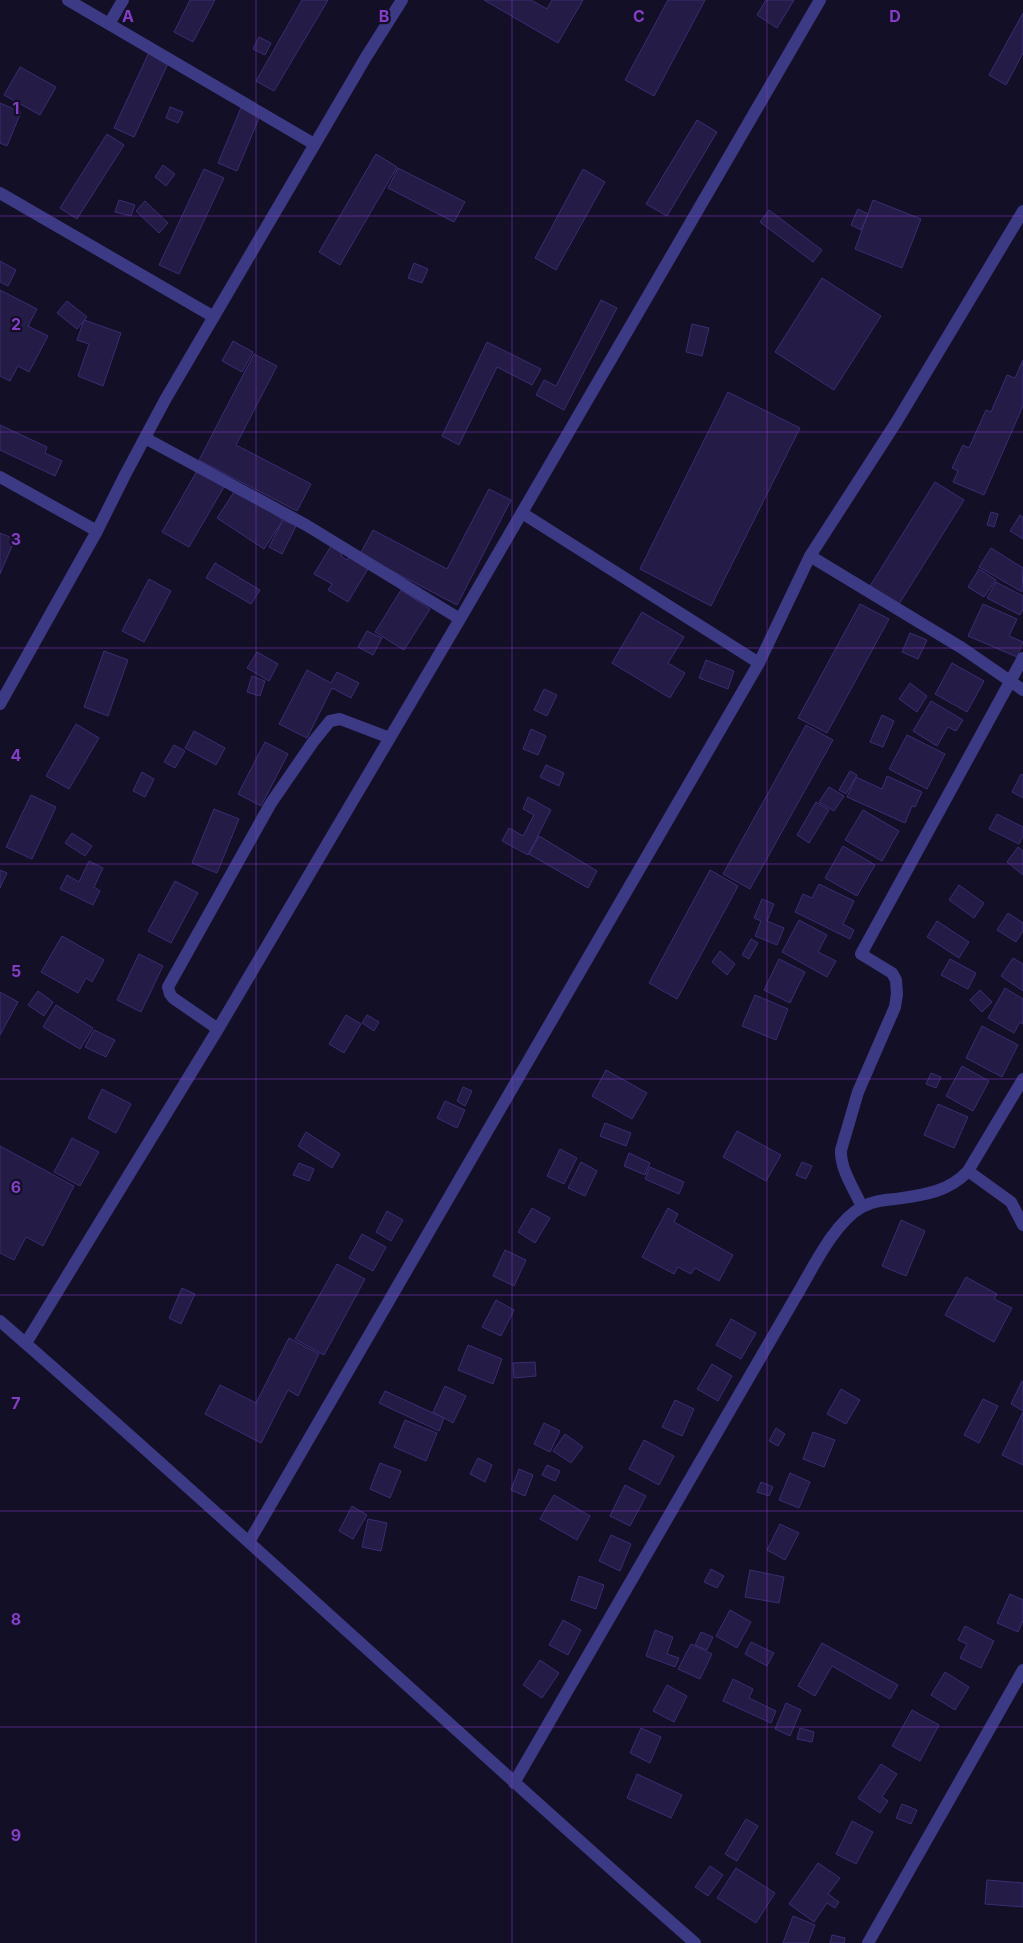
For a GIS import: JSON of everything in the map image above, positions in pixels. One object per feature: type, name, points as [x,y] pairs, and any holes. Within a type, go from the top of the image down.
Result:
[{"type":"street","points":[[68,0],[314,144]]},
{"type":"street","points":[[109,24],[123,0]]},
{"type":"street","points":[[0,704],[97,532],[145,438],[214,317],[314,144],[402,0]]},
{"type":"street","points":[[26,1344],[218,1029],[390,738],[820,0]]},
{"type":"street","points":[[0,193],[214,317]]},
{"type":"street","points":[[249,1542],[759,663],[810,556],[897,421],[1023,211]]},
{"type":"street","points":[[145,438],[306,525],[460,619]]},
{"type":"street","points":[[0,477],[97,532]]},
{"type":"street","points":[[522,513],[759,663]]},
{"type":"street","points":[[810,556],[962,648],[1023,690]]},
{"type":"street","points":[[862,1207],[843,1168],[840,1157],[841,1150],[858,1092],[894,1007],[897,987],[896,980],[892,974],[861,954],[1023,658]]},
{"type":"street","points":[[218,1029],[173,998],[168,987],[271,802],[313,742],[334,720],[340,719],[390,738]]},
{"type":"street","points":[[514,1782],[841,1223],[862,1207],[874,1201],[922,1195],[950,1186],[961,1178],[968,1170],[1023,1078]]},
{"type":"street","points":[[968,1170],[1011,1202],[1023,1226]]},
{"type":"street","points":[[0,1321],[695,1943]]},
{"type":"street","points":[[868,1943],[1023,1670]]},
{"type":"building","points":[[190,0],[215,0],[193,42],[174,32]]},
{"type":"building","points":[[302,0],[328,0],[274,91],[256,81]]},
{"type":"building","points":[[484,0],[531,0],[547,9],[552,0],[583,0],[558,43]]},
{"type":"building","points":[[668,0],[705,0],[654,96],[625,80]]},
{"type":"building","points":[[766,0],[794,0],[777,28],[757,15]]},
{"type":"building","points":[[1023,13],[1023,53],[1006,85],[989,75]]},
{"type":"building","points":[[259,37],[271,43],[265,55],[253,49]]},
{"type":"building","points":[[151,48],[171,57],[134,137],[114,128]]},
{"type":"building","points":[[20,67],[56,87],[40,115],[4,95]]},
{"type":"building","points":[[0,103],[21,112],[7,146],[0,143]]},
{"type":"building","points":[[243,103],[262,111],[237,171],[218,163]]},
{"type":"building","points":[[170,107],[183,112],[178,123],[166,118]]},
{"type":"building","points":[[697,120],[717,132],[667,216],[646,204]]},
{"type":"building","points":[[107,134],[124,145],[77,219],[60,208]]},
{"type":"building","points":[[376,154],[397,167],[340,265],[319,252]]},
{"type":"building","points":[[163,165],[175,174],[166,186],[155,177]]},
{"type":"building","points":[[398,168],[465,202],[454,222],[388,188]]},
{"type":"building","points":[[204,169],[224,178],[179,274],[159,265]]},
{"type":"building","points":[[583,169],[605,182],[556,270],[535,258]]},
{"type":"building","points":[[119,200],[135,205],[131,216],[115,212]]},
{"type":"building","points":[[873,200],[921,219],[902,268],[855,249]]},
{"type":"building","points":[[145,201],[168,223],[159,233],[136,211]]},
{"type":"building","points":[[858,209],[868,214],[861,230],[851,225]]},
{"type":"building","points":[[769,210],[822,250],[813,262],[760,222]]},
{"type":"building","points":[[0,261],[16,270],[8,286],[0,282]]},
{"type":"building","points":[[414,263],[428,269],[422,283],[408,278]]},
{"type":"building","points":[[822,278],[881,316],[834,390],[775,352]]},
{"type":"building","points":[[0,290],[37,309],[28,326],[48,336],[29,372],[18,366],[10,381],[0,376]]},
{"type":"building","points":[[601,300],[617,308],[564,410],[536,395],[544,380],[556,386]]},
{"type":"building","points":[[67,301],[87,317],[77,329],[57,313]]},
{"type":"building","points":[[84,320],[121,333],[103,386],[78,376],[89,344],[77,340]]},
{"type":"building","points":[[692,324],[709,328],[702,356],[686,352]]},
{"type":"building","points":[[233,341],[253,352],[242,372],[222,361]]},
{"type":"building","points":[[487,342],[541,369],[532,385],[497,367],[459,445],[442,436]]},
{"type":"building","points":[[254,354],[277,366],[236,445],[311,484],[297,511],[199,460]]},
{"type":"building","points":[[1023,360],[1023,406],[984,495],[953,482],[958,471],[952,468],[963,445],[969,448],[986,410],[991,412],[1007,375],[1015,378]]},
{"type":"building","points":[[728,392],[800,428],[711,606],[640,569]]},
{"type":"building","points":[[0,425],[47,447],[45,453],[62,461],[55,476],[0,450]]},
{"type":"building","points":[[197,471],[224,487],[189,547],[162,532]]},
{"type":"building","points":[[935,482],[964,500],[899,604],[870,586]]},
{"type":"building","points":[[236,489],[283,520],[264,549],[217,518]]},
{"type":"building","points":[[489,489],[511,500],[457,605],[360,554],[373,530],[447,569]]},
{"type":"building","points":[[991,512],[998,514],[994,527],[987,525]]},
{"type":"building","points":[[1020,515],[1023,517],[1023,539],[1010,531]]},
{"type":"building","points":[[283,520],[296,526],[282,554],[269,547]]},
{"type":"building","points":[[0,533],[15,539],[0,574]]},
{"type":"building","points":[[331,546],[342,553],[341,556],[347,560],[349,557],[368,569],[348,602],[328,590],[332,584],[314,574]]},
{"type":"building","points":[[991,548],[1023,568],[1022,592],[979,567]]},
{"type":"building","points":[[215,563],[260,590],[251,604],[206,578]]},
{"type":"building","points":[[979,569],[996,580],[984,597],[968,587]]},
{"type":"building","points":[[149,579],[171,591],[144,642],[122,631]]},
{"type":"building","points":[[996,582],[1023,596],[1023,609],[1020,615],[987,598]]},
{"type":"building","points":[[401,590],[430,609],[404,650],[375,632]]},
{"type":"building","points":[[860,604],[889,619],[827,733],[798,718]]},
{"type":"building","points":[[983,604],[1017,619],[1009,636],[1023,642],[1017,657],[968,636]]},
{"type":"building","points":[[642,612],[684,637],[668,663],[685,673],[670,698],[612,663]]},
{"type":"building","points":[[367,631],[382,638],[373,655],[358,647]]},
{"type":"building","points":[[910,633],[927,640],[918,659],[902,652]]},
{"type":"building","points":[[104,651],[128,660],[108,716],[84,707]]},
{"type":"building","points":[[257,652],[278,664],[269,681],[247,668]]},
{"type":"building","points":[[706,660],[734,671],[728,689],[699,678]]},
{"type":"building","points":[[952,663],[984,681],[967,712],[935,694]]},
{"type":"building","points":[[307,670],[331,683],[337,672],[359,683],[351,698],[332,688],[307,738],[279,724]]},
{"type":"building","points":[[252,676],[265,681],[260,696],[247,692]]},
{"type":"building","points":[[910,683],[927,696],[917,712],[899,699]]},
{"type":"building","points":[[544,689],[557,695],[547,716],[534,710]]},
{"type":"building","points":[[931,701],[963,720],[956,731],[948,727],[937,746],[913,731]]},
{"type":"building","points":[[882,715],[894,721],[883,747],[870,742]]},
{"type":"building","points":[[76,724],[99,738],[69,789],[46,776]]},
{"type":"building","points":[[806,725],[833,740],[750,889],[723,874]]},
{"type":"building","points":[[531,729],[546,736],[538,755],[523,749]]},
{"type":"building","points":[[194,731],[225,748],[216,765],[185,748]]},
{"type":"building","points":[[907,735],[945,754],[927,789],[889,769]]},
{"type":"building","points":[[265,742],[288,754],[261,806],[238,794]]},
{"type":"building","points":[[174,745],[185,751],[175,768],[164,762]]},
{"type":"building","points":[[546,765],[564,773],[559,786],[540,777]]},
{"type":"building","points":[[850,771],[857,775],[846,794],[839,790]]},
{"type":"building","points":[[142,772],[154,779],[145,797],[133,791]]},
{"type":"building","points":[[1021,774],[1023,775],[1023,798],[1012,792]]},
{"type":"building","points":[[887,776],[922,792],[915,807],[912,806],[905,823],[847,797],[856,777],[882,789]]},
{"type":"building","points":[[829,787],[844,796],[834,811],[819,802]]},
{"type":"building","points":[[31,795],[56,807],[32,859],[6,847]]},
{"type":"building","points":[[528,797],[551,810],[528,855],[502,841],[509,828],[523,836],[534,815],[523,809]]},
{"type":"building","points":[[816,802],[829,810],[809,843],[797,835]]},
{"type":"building","points":[[214,809],[239,819],[217,873],[192,863]]},
{"type":"building","points":[[863,810],[899,831],[882,861],[845,840]]},
{"type":"building","points":[[997,814],[1023,827],[1023,836],[1019,844],[989,829]]},
{"type":"building","points":[[72,833],[92,846],[85,856],[65,843]]},
{"type":"building","points":[[539,836],[597,871],[588,888],[529,854]]},
{"type":"building","points":[[843,846],[875,865],[857,896],[825,878]]},
{"type":"building","points":[[1018,847],[1023,851],[1023,875],[1007,862]]},
{"type":"building","points":[[89,861],[103,868],[94,887],[100,891],[93,905],[60,889],[67,875],[79,882]]},
{"type":"building","points":[[0,870],[7,873],[0,888]]},
{"type":"building","points":[[710,870],[738,886],[677,999],[649,983]]},
{"type":"building","points":[[175,881],[198,893],[171,943],[148,931]]},
{"type":"building","points":[[819,884],[854,901],[843,924],[854,930],[850,939],[795,912],[803,894],[812,898]]},
{"type":"building","points":[[959,885],[984,903],[974,918],[949,900]]},
{"type":"building","points":[[762,899],[774,904],[767,921],[784,928],[777,945],[755,936],[761,921],[754,918]]},
{"type":"building","points":[[1008,913],[1023,923],[1023,931],[1016,942],[997,930]]},
{"type":"building","points":[[799,920],[827,935],[818,952],[836,961],[827,977],[782,952]]},
{"type":"building","points":[[937,921],[969,942],[959,958],[927,937]]},
{"type":"building","points":[[62,936],[104,960],[92,982],[86,978],[78,993],[41,972]]},
{"type":"building","points":[[751,939],[758,943],[749,959],[742,955]]},
{"type":"building","points":[[720,951],[735,964],[727,975],[712,962]]},
{"type":"building","points":[[139,954],[163,966],[141,1012],[117,1000]]},
{"type":"building","points":[[1013,958],[1023,964],[1023,991],[1001,976]]},
{"type":"building","points":[[779,959],[805,972],[790,1003],[764,990]]},
{"type":"building","points":[[950,959],[976,973],[968,989],[941,975]]},
{"type":"building","points":[[1005,988],[1023,999],[1023,1024],[1020,1022],[1014,1033],[988,1018]]},
{"type":"building","points":[[980,990],[992,1002],[982,1012],[970,1000]]},
{"type":"building","points":[[38,991],[53,1002],[44,1016],[28,1005]]},
{"type":"building","points":[[0,992],[18,1002],[0,1035]]},
{"type":"building","points":[[755,995],[788,1009],[776,1040],[742,1026]]},
{"type":"building","points":[[56,1005],[93,1028],[80,1049],[43,1027]]},
{"type":"building","points":[[346,1015],[361,1024],[344,1053],[329,1044]]},
{"type":"building","points":[[367,1015],[379,1022],[374,1031],[362,1023]]},
{"type":"building","points":[[982,1026],[1018,1045],[1002,1077],[966,1058]]},
{"type":"building","points":[[94,1030],[115,1040],[106,1057],[85,1047]]},
{"type":"building","points":[[962,1066],[989,1081],[973,1111],[946,1096]]},
{"type":"building","points":[[606,1070],[647,1093],[632,1119],[592,1096]]},
{"type":"building","points":[[931,1073],[941,1077],[936,1088],[926,1084]]},
{"type":"building","points":[[463,1087],[472,1091],[465,1106],[457,1101]]},
{"type":"building","points":[[102,1089],[131,1104],[116,1133],[88,1118]]},
{"type":"building","points":[[445,1101],[465,1110],[457,1128],[437,1118]]},
{"type":"building","points":[[938,1104],[968,1117],[954,1148],[924,1135]]},
{"type":"building","points":[[605,1123],[631,1133],[626,1146],[600,1136]]},
{"type":"building","points":[[737,1131],[781,1155],[766,1181],[723,1157]]},
{"type":"building","points":[[306,1132],[340,1154],[332,1168],[298,1146]]},
{"type":"building","points":[[72,1138],[99,1152],[80,1186],[54,1172]]},
{"type":"building","points":[[0,1146],[74,1186],[43,1246],[26,1237],[14,1260],[0,1253]]},
{"type":"building","points":[[560,1149],[577,1158],[564,1184],[547,1176]]},
{"type":"building","points":[[629,1153],[650,1163],[645,1175],[624,1166]]},
{"type":"building","points":[[581,1162],[597,1171],[585,1196],[568,1188]]},
{"type":"building","points":[[802,1162],[812,1166],[806,1179],[796,1175]]},
{"type":"building","points":[[299,1163],[314,1169],[309,1181],[293,1175]]},
{"type":"building","points":[[650,1167],[684,1182],[679,1194],[645,1179]]},
{"type":"building","points":[[532,1208],[550,1218],[535,1243],[518,1232]]},
{"type":"building","points":[[668,1208],[678,1214],[674,1222],[733,1255],[719,1281],[695,1268],[691,1274],[678,1267],[674,1274],[642,1257]]},
{"type":"building","points":[[387,1211],[403,1220],[391,1241],[376,1232]]},
{"type":"building","points":[[901,1220],[925,1231],[906,1276],[882,1266]]},
{"type":"building","points":[[362,1234],[386,1247],[373,1271],[349,1258]]},
{"type":"building","points":[[505,1250],[526,1260],[514,1286],[493,1276]]},
{"type":"building","points":[[337,1264],[365,1279],[324,1355],[295,1339]]},
{"type":"building","points":[[966,1277],[997,1294],[994,1299],[1012,1308],[994,1342],[945,1315]]},
{"type":"building","points":[[182,1288],[195,1294],[181,1324],[169,1318]]},
{"type":"building","points":[[496,1300],[514,1310],[501,1336],[482,1327]]},
{"type":"building","points":[[731,1319],[756,1333],[741,1359],[716,1345]]},
{"type":"building","points":[[289,1338],[319,1354],[298,1396],[288,1390],[261,1443],[205,1414],[220,1385],[256,1403]]},
{"type":"building","points":[[468,1345],[502,1359],[493,1384],[458,1370]]},
{"type":"building","points":[[535,1362],[536,1376],[514,1378],[513,1363]]},
{"type":"building","points":[[712,1364],[732,1376],[718,1401],[697,1389]]},
{"type":"building","points":[[1023,1382],[1023,1411],[1011,1404]]},
{"type":"building","points":[[445,1386],[466,1396],[453,1423],[433,1412]]},
{"type":"building","points":[[841,1389],[860,1400],[846,1424],[827,1414]]},
{"type":"building","points":[[385,1391],[444,1418],[439,1431],[379,1403]]},
{"type":"building","points":[[983,1399],[998,1406],[979,1443],[964,1435]]},
{"type":"building","points":[[675,1400],[694,1409],[682,1436],[662,1427]]},
{"type":"building","points":[[1023,1412],[1023,1465],[1002,1455]]},
{"type":"building","points":[[405,1420],[437,1433],[426,1461],[394,1447]]},
{"type":"building","points":[[544,1423],[560,1431],[550,1452],[534,1444]]},
{"type":"building","points":[[776,1428],[785,1434],[778,1446],[769,1441]]},
{"type":"building","points":[[813,1432],[835,1440],[824,1467],[803,1459]]},
{"type":"building","points":[[565,1434],[583,1447],[571,1463],[553,1451]]},
{"type":"building","points":[[644,1440],[674,1456],[659,1485],[629,1469]]},
{"type":"building","points":[[478,1458],[492,1465],[485,1482],[470,1474]]},
{"type":"building","points":[[380,1463],[401,1471],[390,1498],[370,1489]]},
{"type":"building","points":[[547,1465],[560,1471],[555,1481],[542,1475]]},
{"type":"building","points":[[519,1469],[533,1475],[525,1496],[511,1490]]},
{"type":"building","points":[[790,1473],[810,1482],[799,1508],[779,1500]]},
{"type":"building","points":[[761,1482],[773,1487],[769,1496],[757,1492]]},
{"type":"building","points":[[625,1485],[646,1496],[630,1526],[610,1516]]},
{"type":"building","points":[[554,1495],[590,1516],[577,1540],[540,1519]]},
{"type":"building","points":[[352,1506],[367,1515],[353,1539],[339,1531]]},
{"type":"building","points":[[368,1519],[387,1523],[381,1551],[362,1547]]},
{"type":"building","points":[[780,1524],[799,1533],[785,1560],[767,1550]]},
{"type":"building","points":[[611,1535],[631,1544],[620,1571],[599,1561]]},
{"type":"building","points":[[711,1569],[724,1576],[717,1588],[704,1582]]},
{"type":"building","points":[[750,1570],[784,1577],[779,1603],[745,1597]]},
{"type":"building","points":[[579,1576],[604,1585],[596,1609],[571,1600]]},
{"type":"building","points":[[1010,1594],[1023,1600],[1023,1621],[1018,1632],[997,1623]]},
{"type":"building","points":[[730,1610],[751,1622],[737,1648],[716,1636]]},
{"type":"building","points":[[563,1620],[581,1630],[568,1655],[549,1645]]},
{"type":"building","points":[[965,1626],[994,1641],[981,1668],[960,1658],[967,1644],[958,1640]]},
{"type":"building","points":[[655,1630],[673,1637],[667,1654],[679,1658],[675,1667],[646,1656]]},
{"type":"building","points":[[701,1632],[713,1637],[707,1650],[695,1645]]},
{"type":"building","points":[[751,1642],[774,1653],[767,1666],[745,1654]]},
{"type":"building","points":[[822,1643],[898,1685],[890,1699],[832,1666],[815,1696],[798,1686]]},
{"type":"building","points":[[691,1644],[712,1654],[700,1679],[678,1669]]},
{"type":"building","points":[[540,1660],[559,1673],[542,1698],[523,1685]]},
{"type":"building","points":[[945,1672],[969,1687],[955,1710],[931,1695]]},
{"type":"building","points":[[733,1679],[753,1689],[749,1698],[776,1711],[771,1723],[723,1701]]},
{"type":"building","points":[[667,1685],[687,1696],[674,1722],[653,1711]]},
{"type":"building","points":[[786,1703],[801,1710],[790,1736],[775,1729]]},
{"type":"building","points":[[912,1710],[939,1725],[920,1761],[892,1746]]},
{"type":"building","points":[[641,1728],[661,1737],[650,1763],[630,1753]]},
{"type":"building","points":[[800,1728],[814,1732],[812,1742],[797,1739]]},
{"type":"building","points":[[881,1764],[897,1774],[882,1797],[888,1801],[880,1813],[858,1798]]},
{"type":"building","points":[[637,1774],[682,1795],[671,1818],[627,1798]]},
{"type":"building","points":[[902,1804],[917,1810],[911,1824],[896,1818]]},
{"type":"building","points":[[746,1819],[758,1826],[737,1861],[725,1854]]},
{"type":"building","points":[[852,1821],[873,1832],[856,1864],[836,1854]]},
{"type":"building","points":[[818,1863],[840,1878],[828,1894],[839,1902],[835,1908],[827,1903],[814,1922],[789,1904]]},
{"type":"building","points":[[710,1866],[723,1875],[708,1896],[695,1887]]},
{"type":"building","points":[[736,1868],[775,1893],[756,1923],[717,1898]]},
{"type":"building","points":[[987,1880],[1023,1883],[1023,1907],[985,1904]]},
{"type":"building","points":[[793,1916],[815,1925],[808,1943],[783,1943]]},
{"type":"building","points":[[832,1935],[845,1938],[844,1943],[830,1943]]}]
